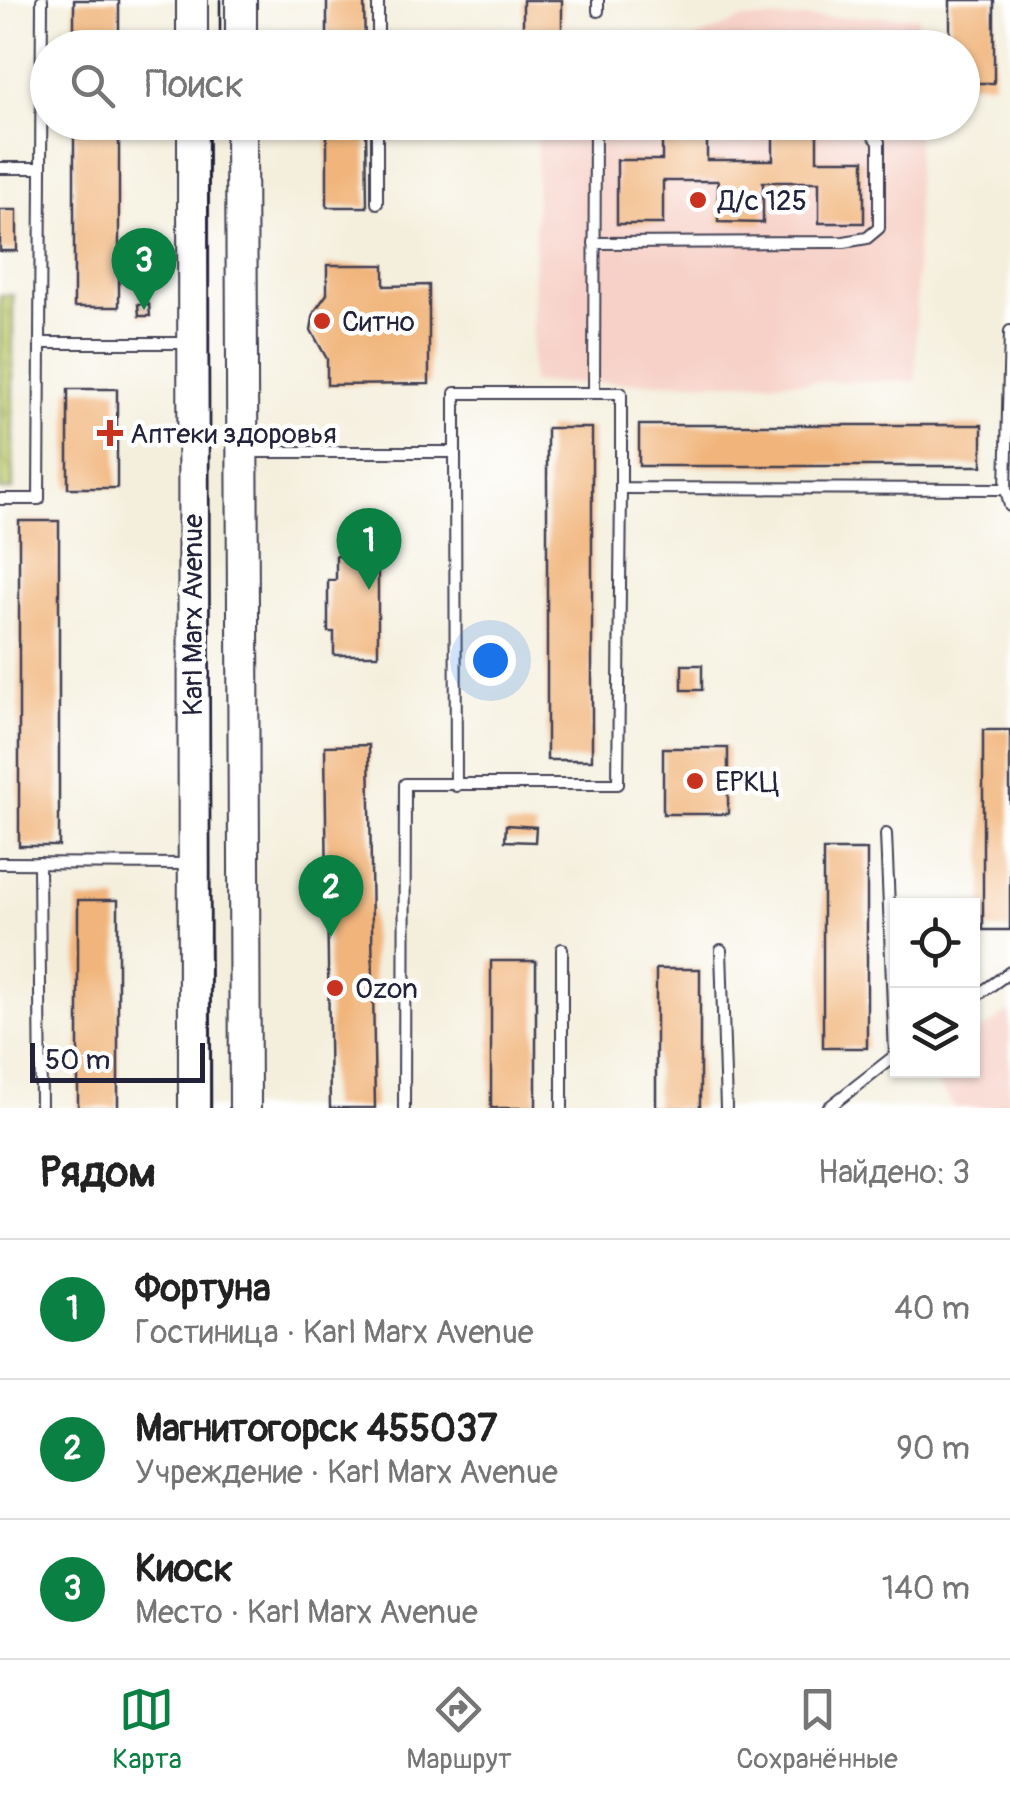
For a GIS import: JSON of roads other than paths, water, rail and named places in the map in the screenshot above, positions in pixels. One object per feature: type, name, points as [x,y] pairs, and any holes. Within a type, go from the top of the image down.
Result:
[{"type":"main road","points":[[192,0],[192,30]]},
{"type":"main road","points":[[241,0],[241,30]]},
{"type":"main road","name":"Karl Marx Avenue","points":[[192,140],[194,1108]]},
{"type":"main road","name":"Karl Marx Avenue","points":[[242,140],[244,1108]]},
{"type":"lane","points":[[42,0],[42,30]]},
{"type":"lane","points":[[378,0],[378,30]]},
{"type":"lane","points":[[0,499],[39,499],[41,140]]},
{"type":"lane","points":[[377,140],[377,203]]},
{"type":"lane","points":[[594,393],[595,140]]},
{"type":"lane","points":[[594,243],[844,242],[867,238],[879,228],[877,140]]},
{"type":"lane","points":[[0,168],[41,168]]},
{"type":"lane","points":[[1010,330],[1006,489],[1010,506]]},
{"type":"lane","points":[[40,343],[192,344]]},
{"type":"lane","points":[[404,1108],[405,784],[456,786],[618,784],[621,393],[455,393],[456,786]]},
{"type":"lane","points":[[242,452],[455,452]]},
{"type":"lane","points":[[621,488],[1006,489]]},
{"type":"lane","points":[[886,834],[893,988]]},
{"type":"lane","points":[[0,863],[192,864]]},
{"type":"lane","points":[[40,863],[41,1108]]},
{"type":"lane","points":[[562,949],[562,1108]]},
{"type":"lane","points":[[721,950],[726,1108]]},
{"type":"lane","points":[[980,993],[1010,972]]},
{"type":"lane","points":[[828,1108],[890,1059]]},
{"type":"tram line","points":[[220,0],[220,30]]},
{"type":"tram line","points":[[208,140],[211,1108]]},
{"type":"place","name":"Д/с 125","points":[[698,200]]},
{"type":"place","name":"Киоск","points":[[144,310]]},
{"type":"place","name":"Ситно","points":[[322,321]]},
{"type":"place","name":"Аптеки здоровья","points":[[110,433]]},
{"type":"place","name":"Фортуна","points":[[369,590]]},
{"type":"place","name":"ЕРКЦ","points":[[695,781]]},
{"type":"place","name":"Магнитогорск 455037","points":[[331,937]]},
{"type":"place","name":"Ozon","points":[[335,988]]}]
